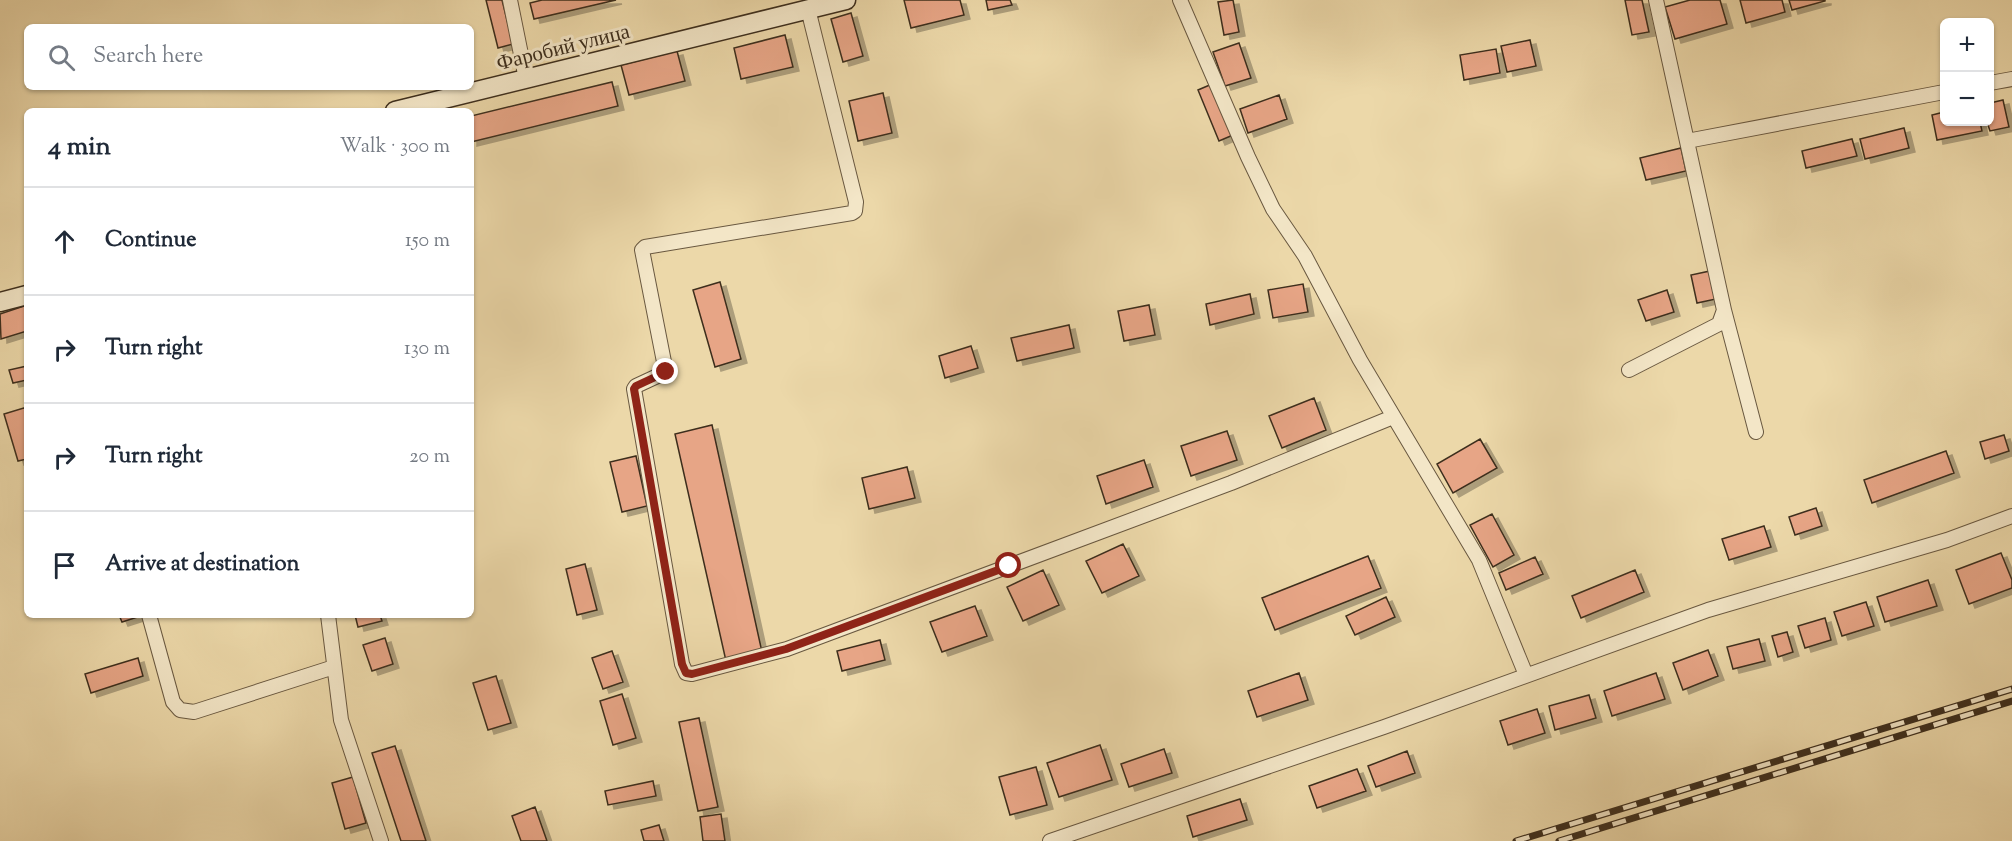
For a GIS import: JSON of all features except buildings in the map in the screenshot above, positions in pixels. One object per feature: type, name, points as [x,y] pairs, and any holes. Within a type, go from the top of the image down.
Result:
[{"type":"street","points":[[510,0],[526,79]]},
{"type":"street","name":"Фаробий улица","points":[[407,108],[846,0]]},
{"type":"street","points":[[1180,0],[1248,157],[1274,209],[1305,256],[1360,360],[1479,560],[1526,675]]},
{"type":"street","points":[[1656,0],[1724,310],[1756,432]]},
{"type":"street","points":[[808,9],[856,202],[855,211],[645,247],[642,250],[666,372],[634,389],[682,664],[686,673],[692,674],[786,649],[1231,483],[1394,417]]},
{"type":"street","points":[[1994,82],[2012,79]]},
{"type":"street","points":[[1687,141],[1940,93]]},
{"type":"street","points":[[0,302],[24,296]]},
{"type":"street","points":[[1629,370],[1719,324],[1724,310]]},
{"type":"street","points":[[1050,841],[1384,727],[1708,610],[1947,540],[2012,516]]},
{"type":"street","points":[[150,618],[173,702],[180,710],[194,711],[334,667]]},
{"type":"street","points":[[328,618],[340,720],[381,841]]},
{"type":"railway","points":[[1516,841],[2012,689]]},
{"type":"railway","points":[[1559,841],[2012,701]]},
{"type":"route","points":[[666,372],[634,389],[682,664],[686,673],[692,674],[786,649],[1009,566]]}]
